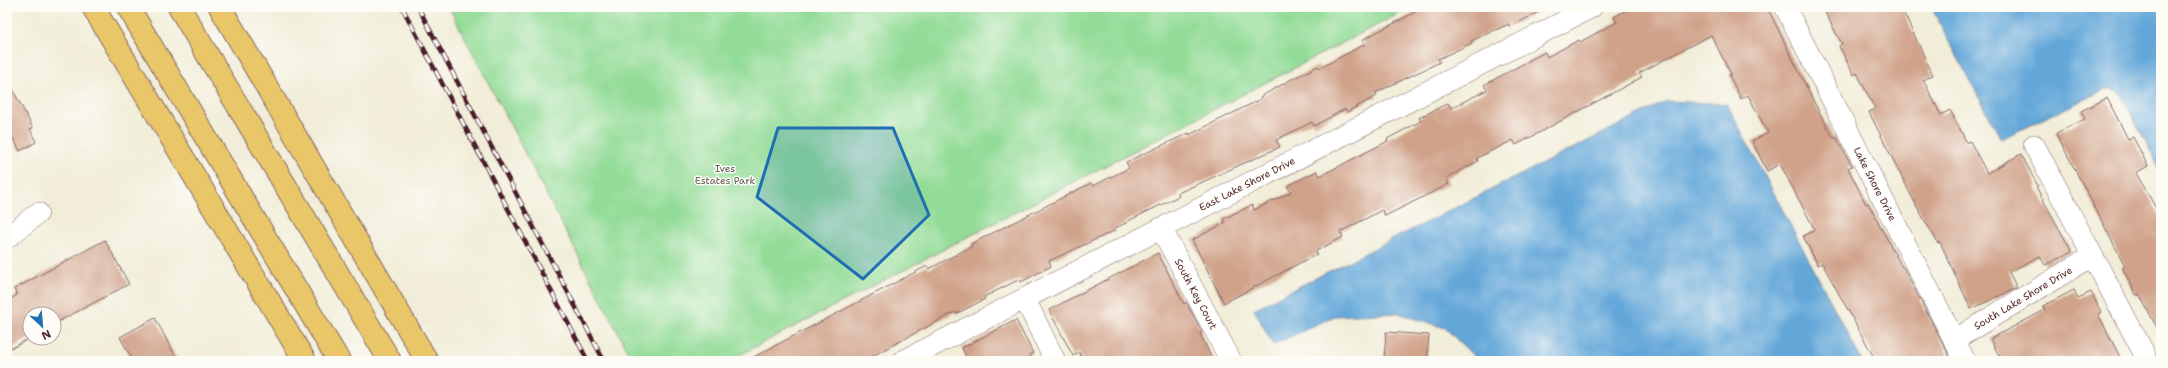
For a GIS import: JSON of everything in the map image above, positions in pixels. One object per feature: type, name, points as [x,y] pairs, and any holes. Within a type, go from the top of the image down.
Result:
[{"type":"highway","points":[[93,7],[305,361]]},
{"type":"highway","points":[[128,7],[339,361]]},
{"type":"highway","points":[[179,7],[390,361]]},
{"type":"highway","points":[[220,7],[427,361]]},
{"type":"street","name":"East Lake Shore Drive","points":[[903,361],[1592,7]]},
{"type":"street","name":"Lake Shore Drive","points":[[1785,7],[1965,361]]},
{"type":"street","points":[[2034,144],[2145,355]]},
{"type":"street","points":[[7,238],[38,212]]},
{"type":"street","name":"South Key Court","points":[[1161,228],[1232,361]]},
{"type":"street","name":"South Lake Shore Drive","points":[[1954,340],[2092,256]]},
{"type":"street","points":[[1025,299],[1055,361]]},
{"type":"highlighted area","points":[[778,128],[893,128],[929,215],[863,279],[757,197]]},
{"type":"green space","name":"Ives Estates Park","points":[[449,7],[1412,7],[728,361],[633,361]]},
{"type":"water","points":[[1931,7],[2161,7],[2161,171],[2120,93],[2112,89],[2106,89],[2001,139]]},
{"type":"water","points":[[1667,101],[1727,104],[1862,361],[1479,361],[1445,328],[1398,313],[1335,316],[1273,345],[1254,309]]},
{"type":"building","points":[[1425,7],[1548,7],[1510,27],[1509,24],[1471,41],[1472,43],[1438,59],[1440,62],[1375,93],[1377,96],[1347,112],[1345,109],[1314,126],[1312,122],[1276,140],[1280,147],[1178,193],[1179,196],[1115,228],[1116,230],[1049,261],[1051,266],[1021,282],[1020,279],[984,297],[985,299],[956,314],[955,312],[863,361],[746,361],[927,266],[929,269],[972,246],[971,244],[1091,183],[1093,186],[1129,168],[1126,162],[1189,133],[1189,135],[1261,99],[1260,97],[1290,80],[1318,66],[1320,68],[1365,44],[1362,40]]},
{"type":"building","points":[[1632,7],[1767,7],[1815,104],[1834,139],[1836,137],[1852,166],[1848,168],[1866,204],[1868,203],[1952,361],[1876,361],[1822,263],[1818,265],[1803,236],[1815,230],[1780,164],[1767,171],[1752,141],[1768,133],[1748,95],[1741,99],[1729,75],[1731,74],[1711,35],[1639,73],[1642,77],[1516,145],[1513,140],[1477,158],[1478,161],[1446,178],[1449,184],[1385,216],[1382,210],[1340,232],[1343,237],[1316,251],[1317,254],[1224,303],[1192,240],[1225,223],[1223,219],[1252,205],[1254,210],[1291,192],[1287,186],[1317,171],[1320,176],[1388,141],[1387,139],[1421,121],[1419,118],[1448,103],[1451,108],[1487,90],[1484,85],[1545,52],[1547,57],[1579,40],[1580,42],[1617,22],[1614,17]]},
{"type":"building","points":[[1822,7],[1901,7],[1933,75],[1923,80],[1941,115],[1950,110],[1967,143],[1970,141],[1987,173],[2021,154],[2038,186],[2036,187],[2072,252],[2045,265],[2040,256],[2009,272],[2017,288],[1971,309],[1940,242],[1938,243],[1917,207],[1869,112],[1875,109],[1857,73],[1854,75],[1839,46],[1842,44]]},
{"type":"building","points":[[7,79],[33,128],[30,129],[36,142],[20,151],[13,138],[7,141]]},
{"type":"building","points":[[2107,98],[2128,139],[2133,137],[2148,166],[2136,173],[2161,217],[2161,335],[2139,294],[2136,295],[2122,267],[2125,266],[2056,133],[2085,119],[2081,111]]},
{"type":"building","points":[[105,240],[129,284],[62,320],[62,306],[22,306],[22,342],[12,348],[7,339],[7,301],[17,295],[14,289]]},
{"type":"building","points":[[1158,253],[1184,304],[1186,302],[1202,332],[1200,333],[1213,361],[1083,361],[1079,352],[1073,356],[1049,310]]},
{"type":"building","points":[[2074,290],[2078,298],[2091,292],[2101,312],[2098,314],[2122,361],[2002,361],[1990,339],[2045,310],[2043,306]]},
{"type":"building","points":[[155,318],[178,361],[133,361],[120,337]]},
{"type":"building","points":[[1016,320],[1033,353],[1030,354],[1033,361],[968,361],[962,348]]},
{"type":"building","points":[[1386,332],[1429,335],[1427,361],[1384,361]]},
{"type":"railway","points":[[402,7],[588,361]]},
{"type":"railway","points":[[418,7],[604,361]]}]
